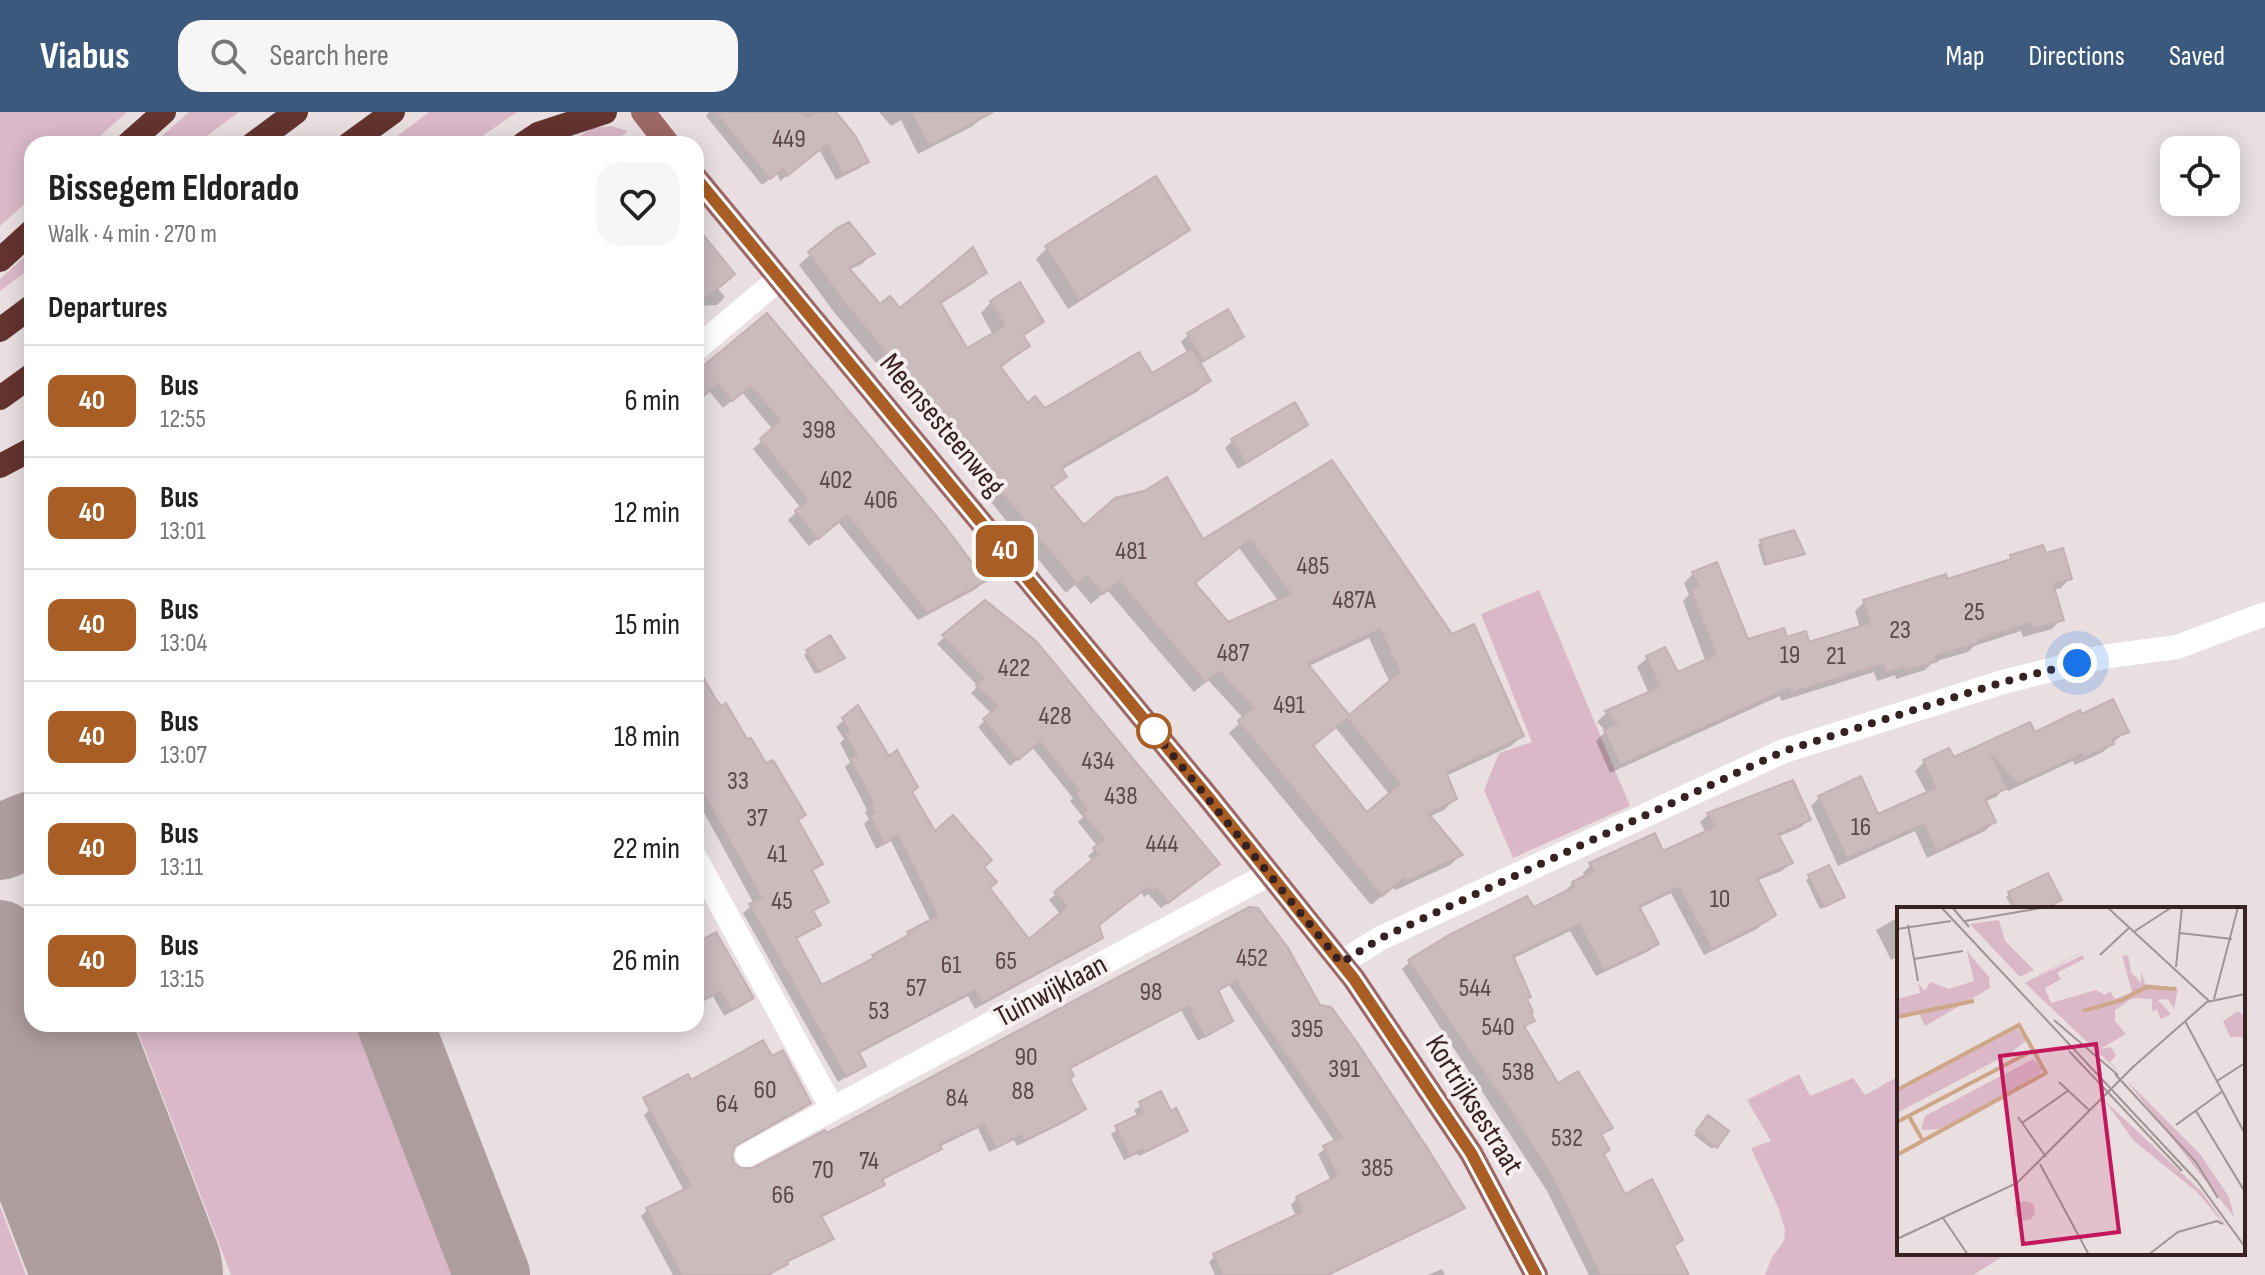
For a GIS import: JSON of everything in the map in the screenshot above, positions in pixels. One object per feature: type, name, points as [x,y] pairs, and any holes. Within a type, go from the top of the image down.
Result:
[{"type":"highway","points":[[137,136],[164,112]]},
{"type":"highway","points":[[264,136],[296,112]]},
{"type":"highway","points":[[360,136],[393,112]]},
{"type":"highway","points":[[534,136],[556,112]]},
{"type":"highway","points":[[539,136],[605,112]]},
{"type":"highway","points":[[0,260],[24,238]]},
{"type":"highway","points":[[0,330],[24,312]]},
{"type":"highway","points":[[0,398],[24,381]]},
{"type":"highway","points":[[0,466],[24,453]]},
{"type":"main road","points":[[643,112],[662,136]]},
{"type":"main road","name":"Meensesteenweg","points":[[704,188],[1209,798],[1346,969]]},
{"type":"main road","name":"Kortrijksestraat","points":[[1346,969],[1471,1153],[1536,1275]]},
{"type":"street","points":[[704,342],[779,279]]},
{"type":"street","points":[[1346,969],[1381,938],[1784,751],[2017,678],[2102,657],[2177,647],[2265,614]]},
{"type":"street","points":[[704,874],[832,1108]]},
{"type":"street","name":"Tuinwijklaan","points":[[747,1155],[1269,874]]},
{"type":"shaded area","points":[[0,112],[127,112],[100,136],[24,136],[24,204],[0,226]]},
{"type":"shaded area","points":[[189,112],[239,112],[207,136],[162,136]]},
{"type":"shaded area","points":[[429,112],[517,112],[482,136],[398,136]]},
{"type":"shaded area","points":[[612,126],[628,131],[622,136],[580,136],[592,128]]},
{"type":"shaded area","points":[[24,257],[24,273],[0,291],[0,279]]},
{"type":"shaded area","points":[[1539,590],[1630,806],[1513,858],[1484,790],[1499,753],[1532,742],[1481,614]]},
{"type":"shaded area","points":[[138,1032],[374,1032],[467,1275],[231,1275]]},
{"type":"shaded area","points":[[1799,1074],[1810,1096],[1853,1078],[1865,1095],[1897,1077],[1897,1255],[2005,1255],[1973,1275],[1765,1275],[1772,1257],[1784,1241],[1785,1230],[1751,1148],[1771,1141],[1747,1100]]},
{"type":"shaded area","points":[[0,1206],[26,1275],[0,1275]]},
{"type":"building","points":[[715,112],[802,112],[807,117],[818,112],[836,112],[856,137],[869,162],[843,174],[827,144],[787,176],[784,168],[770,179]]},
{"type":"building","points":[[911,112],[993,112],[929,146]]},
{"type":"building","points":[[1156,176],[1190,230],[1079,300],[1045,246]]},
{"type":"building","points":[[849,222],[875,254],[848,267],[880,304],[890,296],[900,308],[973,247],[987,273],[940,302],[967,348],[1005,326],[990,301],[1020,282],[1044,322],[1023,335],[1030,346],[1000,366],[1028,403],[1035,396],[1045,408],[1139,352],[1152,373],[1192,349],[1211,381],[1061,467],[1067,477],[1052,487],[1084,525],[1115,498],[1144,491],[1167,477],[1203,539],[1332,460],[1452,634],[1474,624],[1524,736],[1446,772],[1457,799],[1428,813],[1463,855],[1407,881],[1404,878],[1382,896],[1238,721],[1254,708],[1219,671],[1205,682],[1119,581],[1103,594],[1087,576],[1077,584],[844,302],[808,252]],"holes":[[[1250,539],[1291,594],[1228,622],[1195,583]],[[1380,629],[1400,672],[1349,715],[1307,663]],[[1347,718],[1400,784],[1367,812],[1313,746]]]},
{"type":"building","points":[[704,236],[735,274],[704,300]]},
{"type":"building","points":[[1228,309],[1244,337],[1203,361],[1187,333]]},
{"type":"building","points":[[767,313],[944,525],[986,581],[927,613],[847,515],[818,539],[795,511],[808,500],[760,439],[780,421],[751,386],[732,401],[718,384],[704,395],[704,365]]},
{"type":"building","points":[[1295,402],[1308,425],[1246,463],[1231,439]]},
{"type":"building","points":[[1794,530],[1805,554],[1767,564],[1760,540]]},
{"type":"building","points":[[2043,545],[2046,553],[2063,548],[2072,579],[2053,584],[2064,620],[2032,629],[2031,623],[1978,640],[1979,643],[1935,656],[1937,661],[1905,671],[1904,667],[1886,673],[1883,664],[1791,693],[1789,688],[1620,765],[1604,730],[1617,724],[1605,711],[1660,687],[1646,656],[1665,647],[1678,672],[1716,655],[1691,590],[1699,587],[1692,572],[1717,562],[1748,639],[1784,628],[1787,637],[1806,631],[1809,642],[1870,623],[1863,600],[1946,574],[1947,579],[2011,559],[2010,555]]},
{"type":"building","points":[[985,600],[1036,641],[1220,864],[1168,903],[1156,888],[1152,891],[1148,887],[1099,925],[1103,938],[982,1003],[975,990],[859,1052],[866,1066],[846,1077],[749,904],[762,898],[704,794],[704,679],[721,706],[726,703],[747,739],[751,738],[766,763],[773,760],[806,815],[798,820],[823,864],[812,870],[829,902],[813,911],[821,925],[796,938],[822,985],[874,958],[872,955],[909,935],[907,932],[938,916],[898,835],[884,844],[870,816],[875,812],[870,805],[874,803],[850,759],[857,755],[845,734],[850,732],[842,718],[858,705],[889,756],[897,750],[918,787],[912,792],[935,831],[953,815],[992,860],[984,867],[997,882],[990,888],[1029,939],[1067,907],[1054,892],[1099,854],[1093,848],[1104,839],[1083,814],[1088,809],[1075,793],[1079,790],[1040,742],[1018,760],[983,719],[998,706],[976,685],[984,679],[942,635]]},
{"type":"building","points":[[830,635],[845,658],[819,672],[806,650]]},
{"type":"building","points":[[2113,699],[2129,732],[2112,739],[2114,744],[2084,758],[2082,754],[2017,784],[1991,754],[2007,788],[1985,799],[1996,822],[1936,851],[1924,824],[1847,858],[1818,796],[1861,776],[1878,814],[1936,788],[1923,760],[1949,748],[1954,757],[2030,722],[2035,732],[2080,710],[2082,714]]},
{"type":"building","points":[[1793,780],[1811,820],[1778,834],[1793,863],[1757,878],[1776,915],[1767,921],[1712,949],[1679,887],[1639,906],[1659,944],[1604,970],[1579,924],[1513,956],[1531,997],[1527,999],[1535,1021],[1524,1026],[1558,1083],[1578,1071],[1613,1128],[1601,1134],[1610,1150],[1604,1154],[1625,1194],[1652,1179],[1683,1240],[1674,1246],[1689,1275],[1600,1275],[1555,1182],[1408,960],[1447,936],[1527,896],[1534,907],[1574,887],[1572,882],[1594,871],[1589,863],[1655,833],[1663,851],[1715,827],[1707,813]]},
{"type":"building","points":[[1829,865],[1845,897],[1824,907],[1808,875]]},
{"type":"building","points":[[2048,873],[2062,900],[2047,907],[2015,907],[2008,892]]},
{"type":"building","points":[[1249,907],[1258,908],[1288,948],[1320,1005],[1331,1007],[1356,1041],[1465,1208],[1327,1275],[1223,1275],[1213,1254],[1302,1212],[1296,1197],[1337,1176],[1323,1146],[1342,1137],[1236,981],[1218,990],[1233,1021],[1205,1037],[1188,1006],[1070,1068],[1074,1076],[1070,1079],[1086,1109],[1059,1124],[1024,1141],[1021,1135],[996,1148],[984,1124],[940,1144],[942,1149],[882,1179],[885,1185],[821,1216],[834,1239],[787,1261],[788,1264],[768,1275],[682,1275],[646,1208],[691,1186],[643,1098],[688,1074],[691,1080],[763,1040],[772,1056],[783,1050],[811,1103],[735,1146],[732,1155],[734,1163],[740,1168],[753,1168],[825,1130],[827,1133]]},
{"type":"building","points":[[716,932],[754,998],[732,1010],[720,991],[704,1000],[704,939]]},
{"type":"building","points":[[1161,1091],[1171,1111],[1176,1108],[1188,1131],[1130,1156],[1115,1126],[1144,1112],[1139,1102]]},
{"type":"building","points":[[1708,1115],[1729,1131],[1717,1148],[1696,1131]]},
{"type":"taxiway","points":[[0,842],[24,832]]},
{"type":"taxiway","points":[[0,938],[1,942]]},
{"type":"taxiway","points":[[398,1032],[492,1275]]},
{"type":"runway","points":[[36,1032],[129,1275]]},
{"type":"bus line","name":"40","points":[[704,188],[1209,798],[1354,979],[1471,1153],[1536,1275]]},
{"type":"route","points":[[1154,731],[1150,727],[1341,963],[1381,938],[1784,751],[2003,682],[2077,663]]}]
